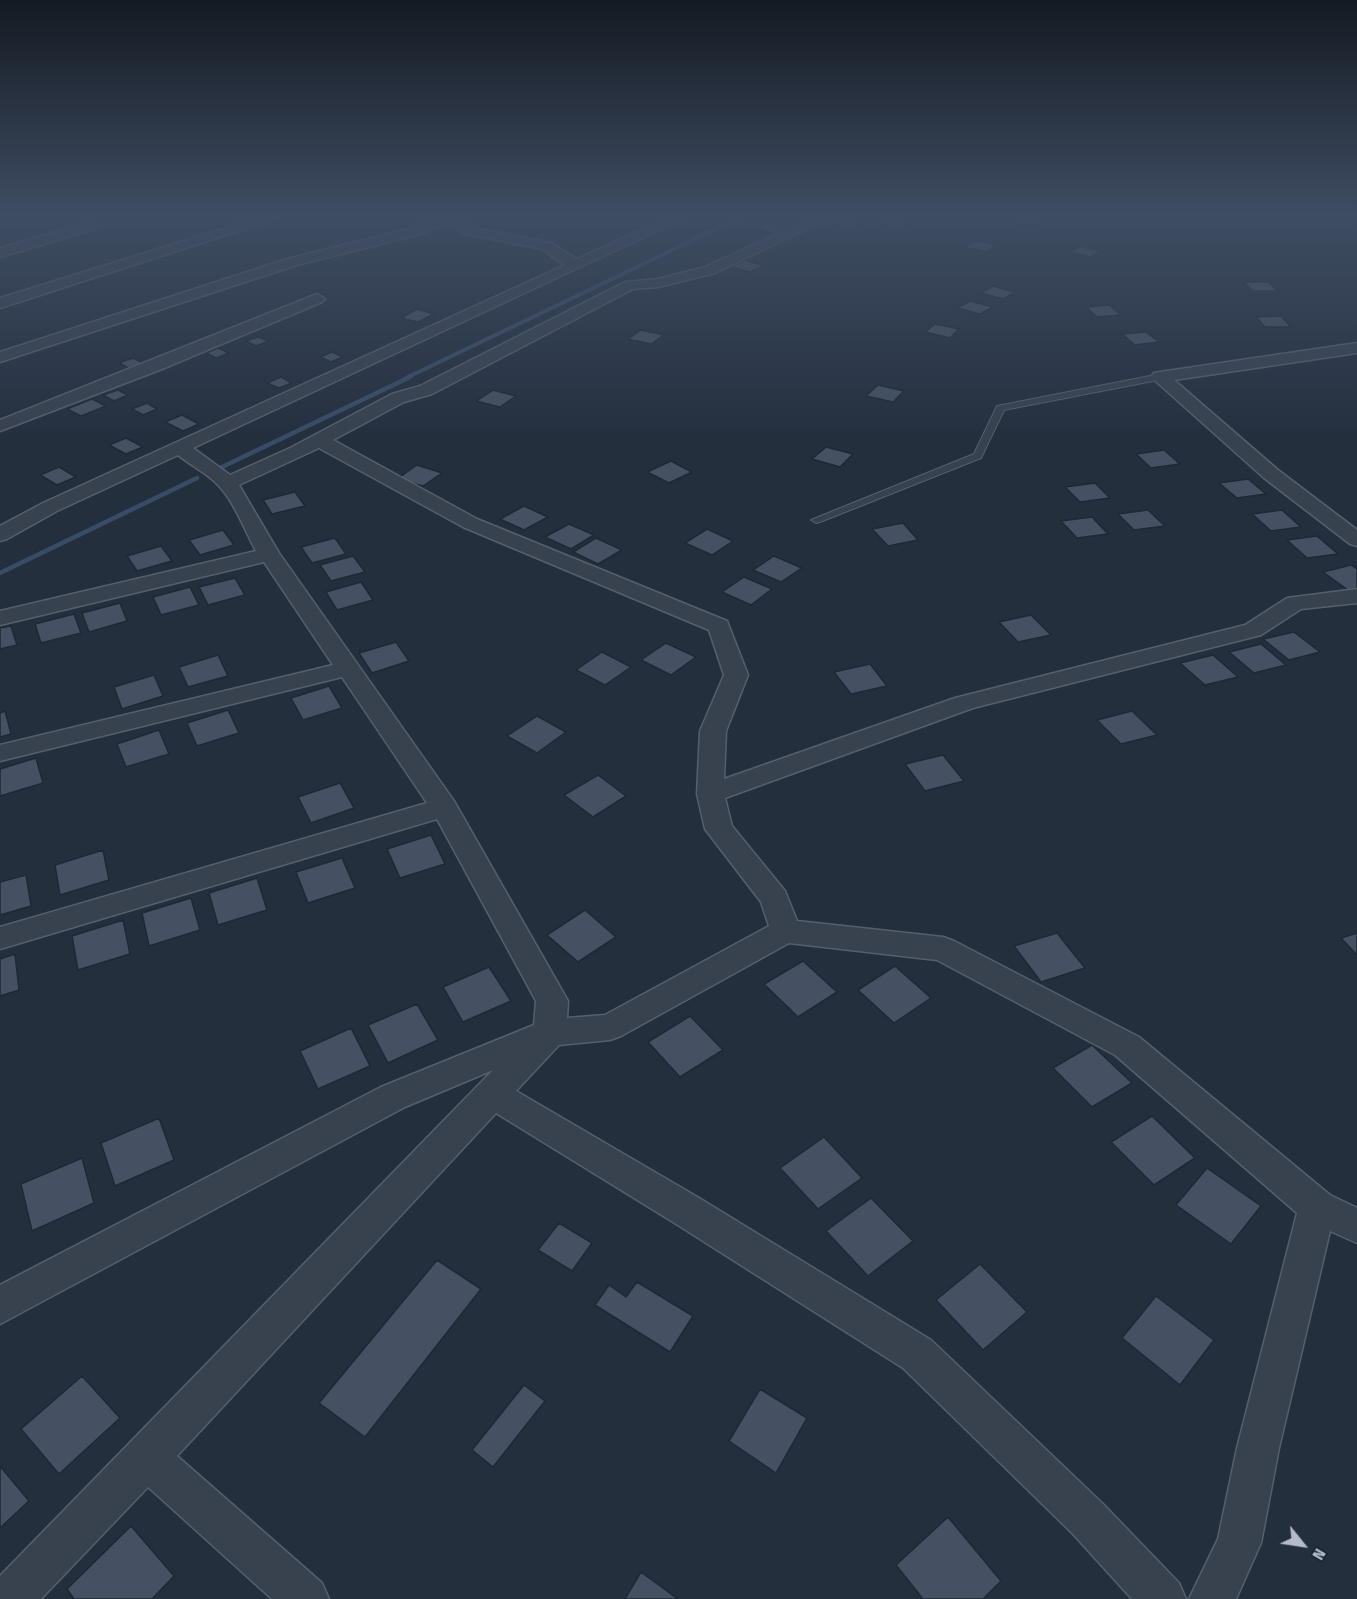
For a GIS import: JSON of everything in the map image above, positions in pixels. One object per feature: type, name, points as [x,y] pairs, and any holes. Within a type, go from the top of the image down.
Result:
[{"type":"street","points":[[0,303],[37,292]]},
{"type":"street","points":[[0,357],[201,292]]},
{"type":"street","points":[[0,535],[50,507],[519,292]]},
{"type":"street","points":[[227,483],[297,452],[398,398],[426,390],[617,292]]},
{"type":"street","points":[[0,426],[317,299]]},
{"type":"street","points":[[1160,377],[1357,348]]},
{"type":"street","points":[[1160,377],[1271,474],[1357,540]]},
{"type":"street","points":[[326,444],[470,523],[719,626],[736,675],[713,731],[710,794],[719,829],[775,899],[785,931]]},
{"type":"street","points":[[9,1599],[147,1458],[550,1033],[552,1000],[444,807],[269,554],[227,483],[181,448]]},
{"type":"street","points":[[0,618],[269,554]]},
{"type":"street","points":[[710,794],[964,703],[1253,630],[1295,603],[1357,596]]},
{"type":"street","points":[[0,753],[349,668]]},
{"type":"street","points":[[0,938],[444,807]]},
{"type":"street","points":[[0,1305],[393,1097],[550,1033],[610,1027],[785,931],[943,950],[1126,1046],[1317,1207],[1357,1226]]},
{"type":"street","points":[[493,1094],[686,1210],[917,1354],[1088,1519],[1164,1599]]},
{"type":"street","points":[[1212,1599],[1239,1543],[1258,1448],[1317,1207]]},
{"type":"street","points":[[147,1458],[306,1599]]},
{"type":"lane","points":[[816,520],[978,456],[1000,408],[1160,377]]},
{"type":"building","points":[[983,292],[1015,292],[1003,299],[981,293]]},
{"type":"building","points":[[970,301],[993,307],[980,314],[957,308]]},
{"type":"building","points":[[1109,305],[1121,315],[1097,317],[1086,307]]},
{"type":"building","points":[[417,309],[434,314],[418,322],[401,318]]},
{"type":"building","points":[[1281,316],[1291,327],[1265,327],[1256,317]]},
{"type":"building","points":[[935,324],[959,329],[950,338],[925,332]]},
{"type":"building","points":[[641,330],[664,335],[651,344],[628,339]]},
{"type":"building","points":[[1146,332],[1159,342],[1135,345],[1122,334]]},
{"type":"building","points":[[258,337],[269,341],[256,346],[246,341]]},
{"type":"building","points":[[218,348],[229,353],[216,358],[206,353]]},
{"type":"building","points":[[332,352],[343,357],[331,362],[320,357]]},
{"type":"building","points":[[133,358],[143,363],[129,368],[119,363]]},
{"type":"building","points":[[281,377],[292,383],[279,388],[267,383]]},
{"type":"building","points":[[878,385],[904,391],[893,402],[866,396]]},
{"type":"building","points":[[118,390],[128,395],[114,401],[103,395]]},
{"type":"building","points":[[493,390],[516,396],[500,407],[476,401]]},
{"type":"building","points":[[92,399],[106,406],[81,416],[67,409]]},
{"type":"building","points":[[147,403],[157,409],[143,415],[132,409]]},
{"type":"building","points":[[182,415],[199,424],[183,431],[165,422]]},
{"type":"building","points":[[126,438],[143,447],[126,454],[109,445]]},
{"type":"building","points":[[826,447],[853,454],[840,467],[812,459]]},
{"type":"building","points":[[1164,450],[1180,464],[1151,468],[1136,454]]},
{"type":"building","points":[[671,461],[692,472],[669,483],[647,472]]},
{"type":"building","points":[[417,465],[442,473],[423,486],[397,479]]},
{"type":"building","points":[[59,467],[76,477],[57,485],[40,475]]},
{"type":"building","points":[[1248,479],[1266,494],[1237,498],[1219,483]]},
{"type":"building","points":[[1095,483],[1110,498],[1080,502],[1065,487]]},
{"type":"building","points":[[295,492],[305,506],[272,514],[263,500]]},
{"type":"building","points":[[524,506],[548,517],[524,530],[500,519]]},
{"type":"building","points":[[1148,510],[1165,526],[1134,530],[1118,514]]},
{"type":"building","points":[[1282,510],[1301,527],[1271,531],[1252,514]]},
{"type":"building","points":[[1092,517],[1108,534],[1077,538],[1061,521]]},
{"type":"building","points":[[903,523],[918,540],[888,546],[872,529]]},
{"type":"building","points":[[569,524],[594,535],[571,549],[545,537]]},
{"type":"building","points":[[707,529],[733,541],[712,555],[685,543]]},
{"type":"building","points":[[223,530],[234,545],[200,555],[189,540]]},
{"type":"building","points":[[1317,536],[1338,554],[1307,558],[1287,540]]},
{"type":"building","points":[[335,538],[346,554],[312,563],[301,547]]},
{"type":"building","points":[[596,538],[622,550],[598,564],[573,552]]},
{"type":"building","points":[[161,546],[172,561],[137,571],[127,556]]},
{"type":"building","points":[[353,556],[365,572],[331,581],[320,565]]},
{"type":"building","points":[[774,556],[802,568],[781,582],[753,570]]},
{"type":"building","points":[[1351,565],[1357,569],[1357,588],[1348,590],[1323,572]]},
{"type":"building","points":[[744,577],[772,589],[751,605],[722,592]]},
{"type":"building","points":[[235,578],[245,595],[208,605],[199,587]]},
{"type":"building","points":[[361,582],[373,600],[337,610],[326,592]]},
{"type":"building","points":[[190,587],[199,605],[161,615],[153,597]]},
{"type":"building","points":[[120,603],[127,621],[89,632],[82,613]]},
{"type":"building","points":[[74,614],[81,633],[41,643],[35,624]]},
{"type":"building","points":[[1031,615],[1051,635],[1018,642],[999,622]]},
{"type":"building","points":[[11,626],[17,645],[0,649],[0,628]]},
{"type":"building","points":[[1294,632],[1320,652],[1289,660],[1263,639]]},
{"type":"building","points":[[396,642],[409,661],[372,673],[359,653]]},
{"type":"building","points":[[666,643],[696,657],[671,675],[641,660]]},
{"type":"building","points":[[1261,644],[1286,665],[1254,673],[1229,652]]},
{"type":"building","points":[[602,652],[631,667],[605,685],[576,670]]},
{"type":"building","points":[[218,655],[228,676],[188,687],[179,667]]},
{"type":"building","points":[[1213,655],[1238,677],[1205,685],[1180,663]]},
{"type":"building","points":[[870,664],[887,686],[851,694],[834,672]]},
{"type":"building","points":[[154,675],[163,696],[122,709],[114,687]]},
{"type":"building","points":[[329,686],[342,708],[303,720],[291,698]]},
{"type":"building","points":[[228,710],[239,733],[197,746],[187,723]]},
{"type":"building","points":[[5,711],[11,734],[0,737],[0,713]]},
{"type":"building","points":[[1132,711],[1157,735],[1121,744],[1097,720]]},
{"type":"building","points":[[537,716],[566,732],[537,753],[507,736]]},
{"type":"building","points":[[159,730],[169,754],[126,767],[117,744]]},
{"type":"building","points":[[943,755],[964,781],[925,791],[905,764]]},
{"type":"building","points":[[36,758],[43,783],[0,796],[0,769]]},
{"type":"building","points":[[598,775],[626,796],[593,817],[564,795]]},
{"type":"building","points":[[340,783],[354,808],[311,823],[298,797]]},
{"type":"building","points":[[431,835],[445,864],[400,878],[387,849]]},
{"type":"building","points":[[103,850],[109,880],[60,895],[55,865]]},
{"type":"building","points":[[342,858],[355,888],[308,903],[296,872]]},
{"type":"building","points":[[26,875],[31,906],[0,915],[0,882]]},
{"type":"building","points":[[257,878],[267,910],[218,925],[209,893]]},
{"type":"building","points":[[191,898],[200,930],[149,946],[142,913]]},
{"type":"building","points":[[585,910],[616,937],[578,962],[547,935]]},
{"type":"building","points":[[123,920],[130,954],[78,970],[72,936]]},
{"type":"building","points":[[1057,933],[1085,968],[1041,982],[1014,946]]},
{"type":"building","points":[[1357,933],[1357,955],[1341,938]]},
{"type":"building","points":[[15,954],[19,990],[0,996],[0,959]]},
{"type":"building","points":[[803,961],[837,992],[798,1017],[764,984]]},
{"type":"building","points":[[895,966],[931,998],[894,1023],[858,990]]},
{"type":"building","points":[[489,967],[511,1001],[463,1022],[443,987]]},
{"type":"building","points":[[417,1004],[438,1040],[388,1063],[368,1025]]},
{"type":"building","points":[[690,1016],[723,1050],[680,1077],[648,1042]]},
{"type":"building","points":[[351,1028],[370,1066],[318,1089],[300,1051]]},
{"type":"building","points":[[1092,1045],[1132,1083],[1092,1107],[1053,1068]]},
{"type":"building","points":[[1152,1116],[1195,1158],[1154,1185],[1111,1142]]},
{"type":"building","points":[[159,1118],[174,1160],[115,1186],[101,1143]]},
{"type":"building","points":[[824,1137],[862,1178],[818,1209],[780,1168]]},
{"type":"building","points":[[82,1158],[94,1203],[32,1231],[21,1184]]},
{"type":"building","points":[[1207,1168],[1261,1206],[1231,1244],[1176,1205]]},
{"type":"building","points":[[871,1198],[913,1241],[868,1276],[826,1231]]},
{"type":"building","points":[[559,1223],[592,1243],[572,1271],[538,1250]]},
{"type":"building","points":[[437,1260],[481,1289],[365,1437],[319,1403]]},
{"type":"building","points":[[980,1264],[1027,1312],[983,1350],[936,1300]]},
{"type":"building","points":[[637,1282],[693,1316],[670,1352],[595,1305],[609,1285],[626,1297]]},
{"type":"building","points":[[1156,1296],[1214,1340],[1180,1385],[1122,1338]]},
{"type":"building","points":[[82,1376],[120,1418],[59,1474],[21,1429]]},
{"type":"building","points":[[524,1385],[545,1401],[493,1467],[472,1450]]},
{"type":"building","points":[[760,1389],[807,1418],[776,1473],[729,1441]]},
{"type":"building","points":[[0,1466],[29,1501],[0,1528]]},
{"type":"building","points":[[948,1517],[1001,1581],[983,1599],[923,1599],[896,1565]]},
{"type":"building","points":[[131,1526],[174,1576],[152,1599],[74,1599],[67,1589]]},
{"type":"building","points":[[641,1572],[678,1599],[625,1599]]},
{"type":"waterway","points":[[406,378],[586,292]]},
{"type":"waterway","points":[[222,467],[410,377]]},
{"type":"waterway","points":[[0,573],[197,478]]}]
